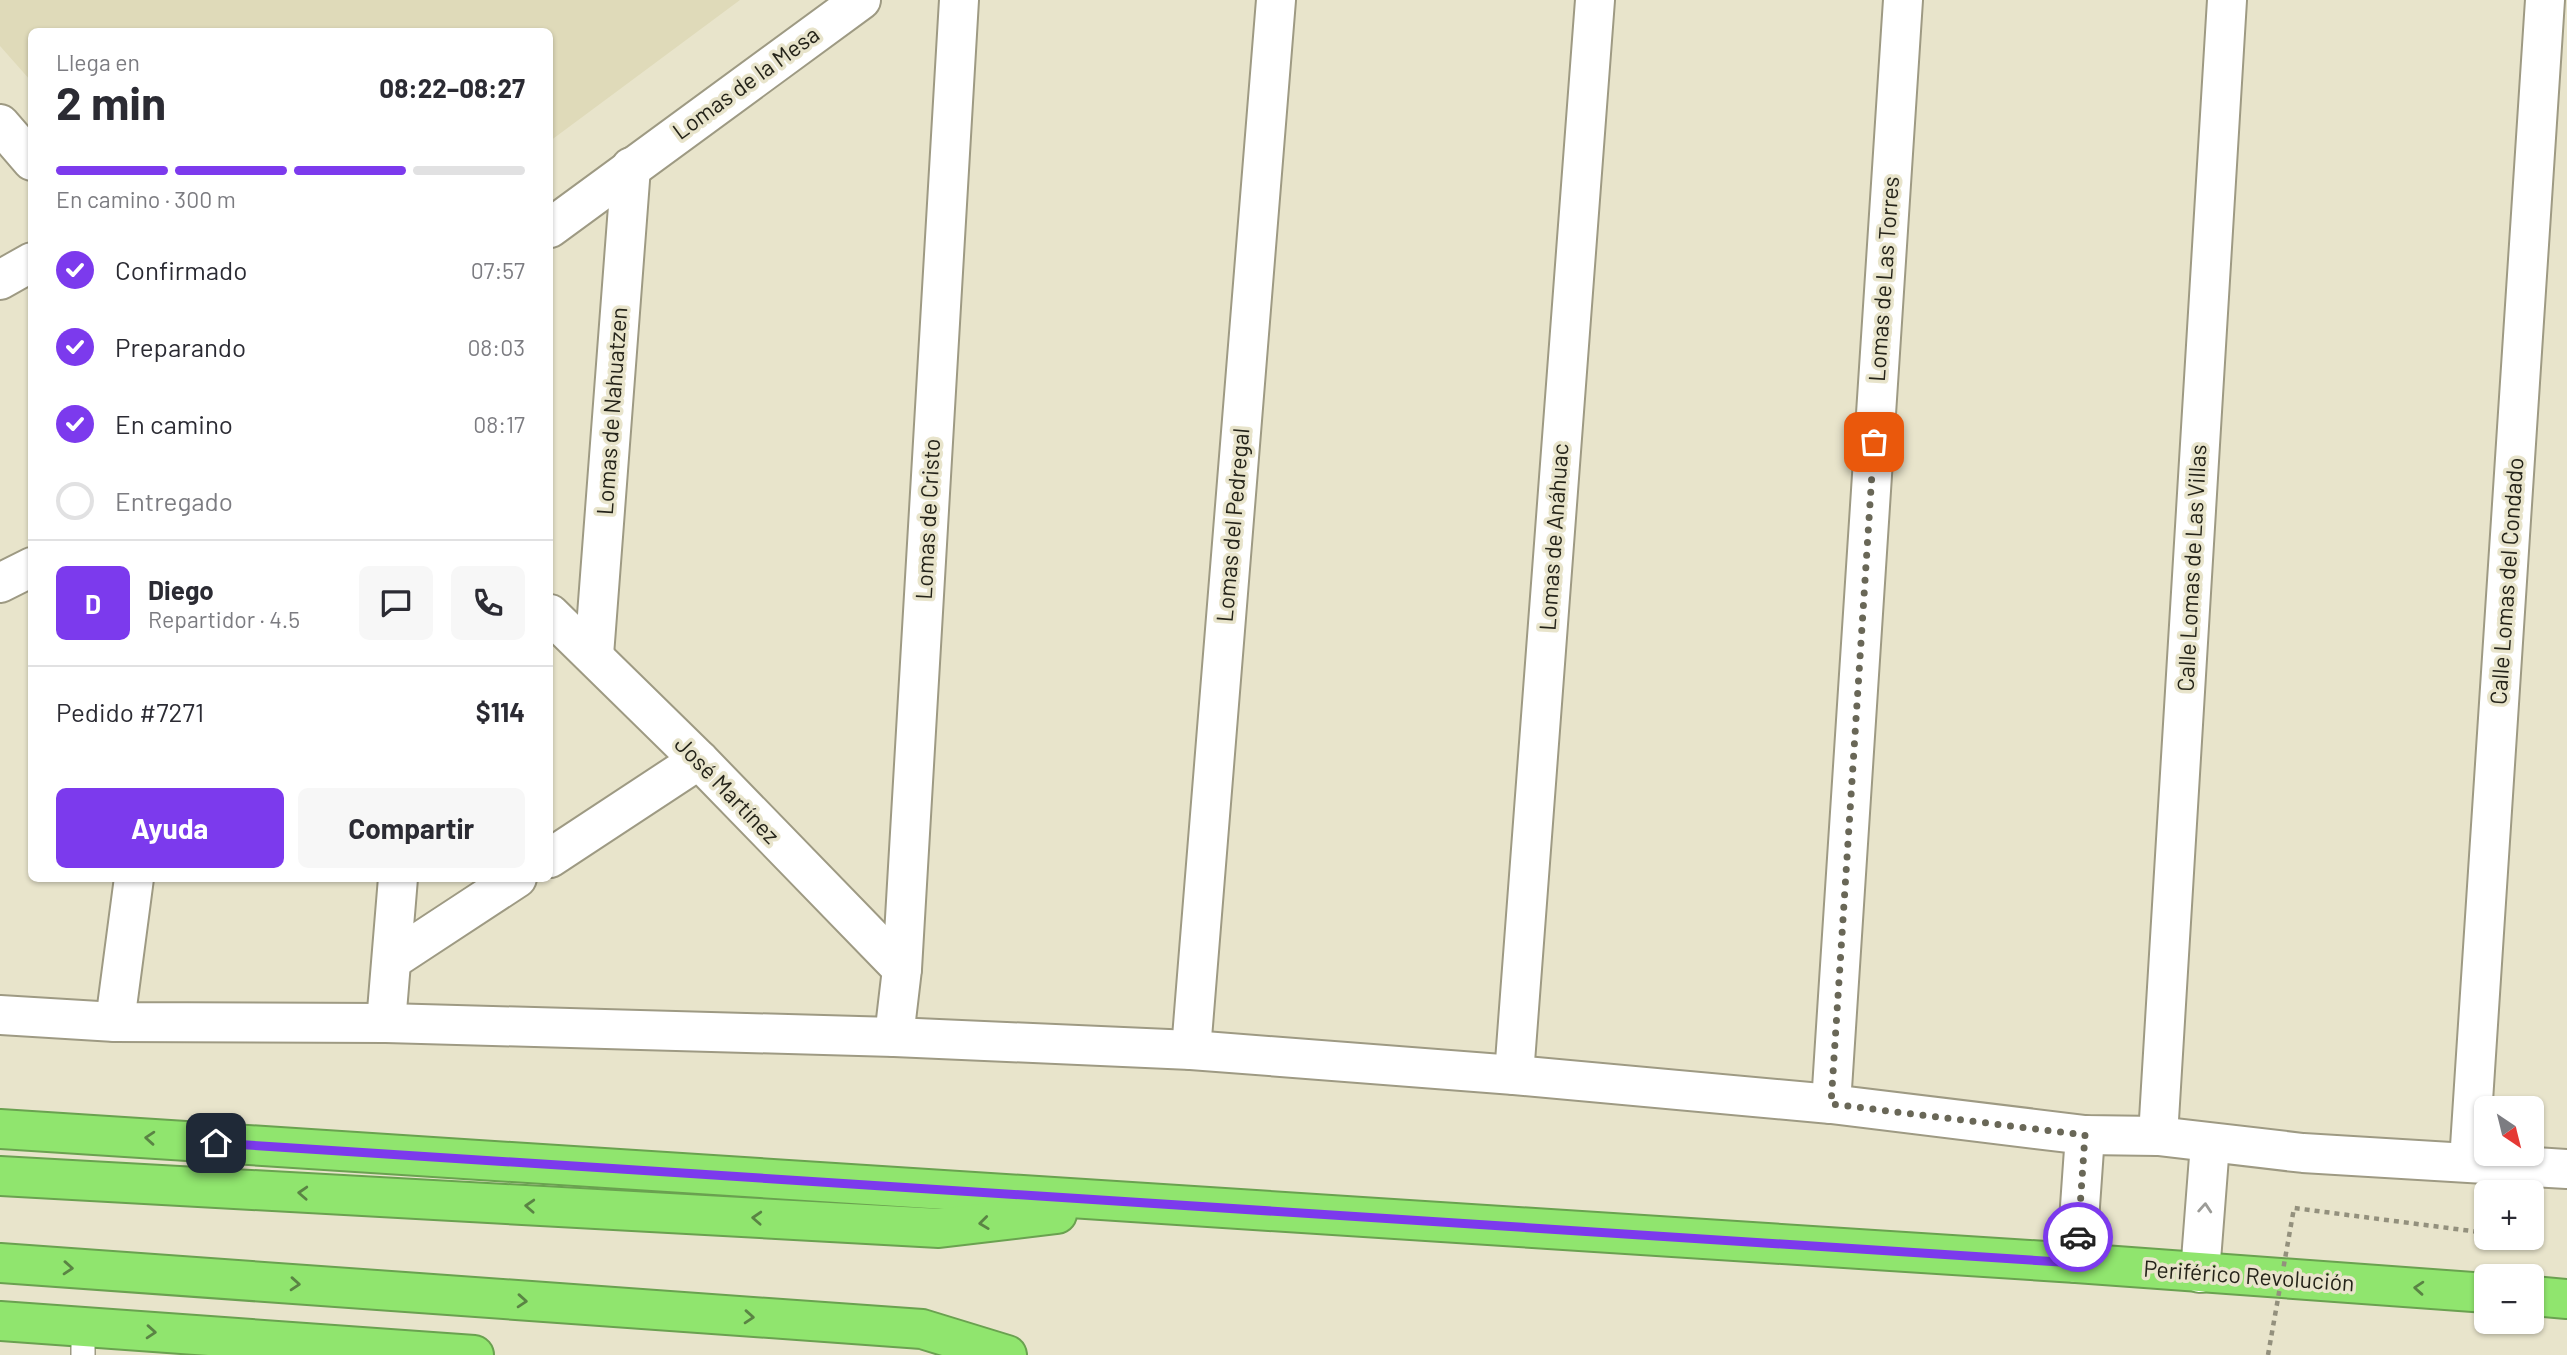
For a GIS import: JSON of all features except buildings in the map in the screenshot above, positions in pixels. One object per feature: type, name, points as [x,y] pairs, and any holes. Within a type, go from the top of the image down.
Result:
[{"type":"highway","name":"Periférico Revolución","points":[[0,1129],[2076,1263],[2474,1292]]},
{"type":"highway","points":[[0,1176],[939,1228],[1149,1203]]},
{"type":"highway","points":[[0,1263],[922,1329],[1007,1355]]},
{"type":"highway","points":[[2544,1297],[2567,1299]]},
{"type":"highway","points":[[0,1321],[83,1341],[474,1355]]},
{"type":"street","name":"Lomas de la Mesa","points":[[553,226],[861,0]]},
{"type":"street","name":"Lomas de Cristo","points":[[894,1037],[902,969],[959,0]]},
{"type":"street","name":"Lomas del Pedregal","points":[[1191,1050],[1276,0]]},
{"type":"street","name":"Lomas de Anáhuac","points":[[1514,1075],[1595,0]]},
{"type":"street","name":"Lomas de Las Torres","points":[[1831,1104],[1903,0]]},
{"type":"street","name":"Calle Lomas de Las Villas","points":[[2158,1136],[2227,0]]},
{"type":"street","name":"Calle Lomas del Condado","points":[[2469,1162],[2545,0]]},
{"type":"street","points":[[0,124],[28,156]]},
{"type":"street","name":"Lomas de Nahuatzen","points":[[594,655],[631,167]]},
{"type":"street","points":[[0,280],[28,264]]},
{"type":"street","points":[[0,583],[28,569]]},
{"type":"street","name":"José Martínez","points":[[553,617],[699,760],[902,969]]},
{"type":"street","points":[[553,856],[699,760]]},
{"type":"street","points":[[115,1022],[133,882]]},
{"type":"street","points":[[386,1023],[398,882]]},
{"type":"street","points":[[392,960],[511,882]]},
{"type":"street","points":[[0,1015],[115,1022],[386,1023],[894,1037],[1191,1050],[1514,1075],[1831,1104],[2085,1135],[2158,1136],[2303,1153],[2567,1169]]},
{"type":"street","points":[[2076,1263],[2085,1135]]},
{"type":"street","points":[[2200,1273],[2210,1144]]},
{"type":"path","points":[[2268,1355],[2294,1209],[2474,1231]]},
{"type":"shaded area","points":[[0,0],[740,0],[553,139],[553,28],[28,28],[28,78],[0,46]]},
{"type":"way so far","points":[[1874,442],[1831,1104],[2085,1135],[2078,1237]]},
{"type":"route","points":[[216,1143],[2076,1263],[2078,1237]]}]
